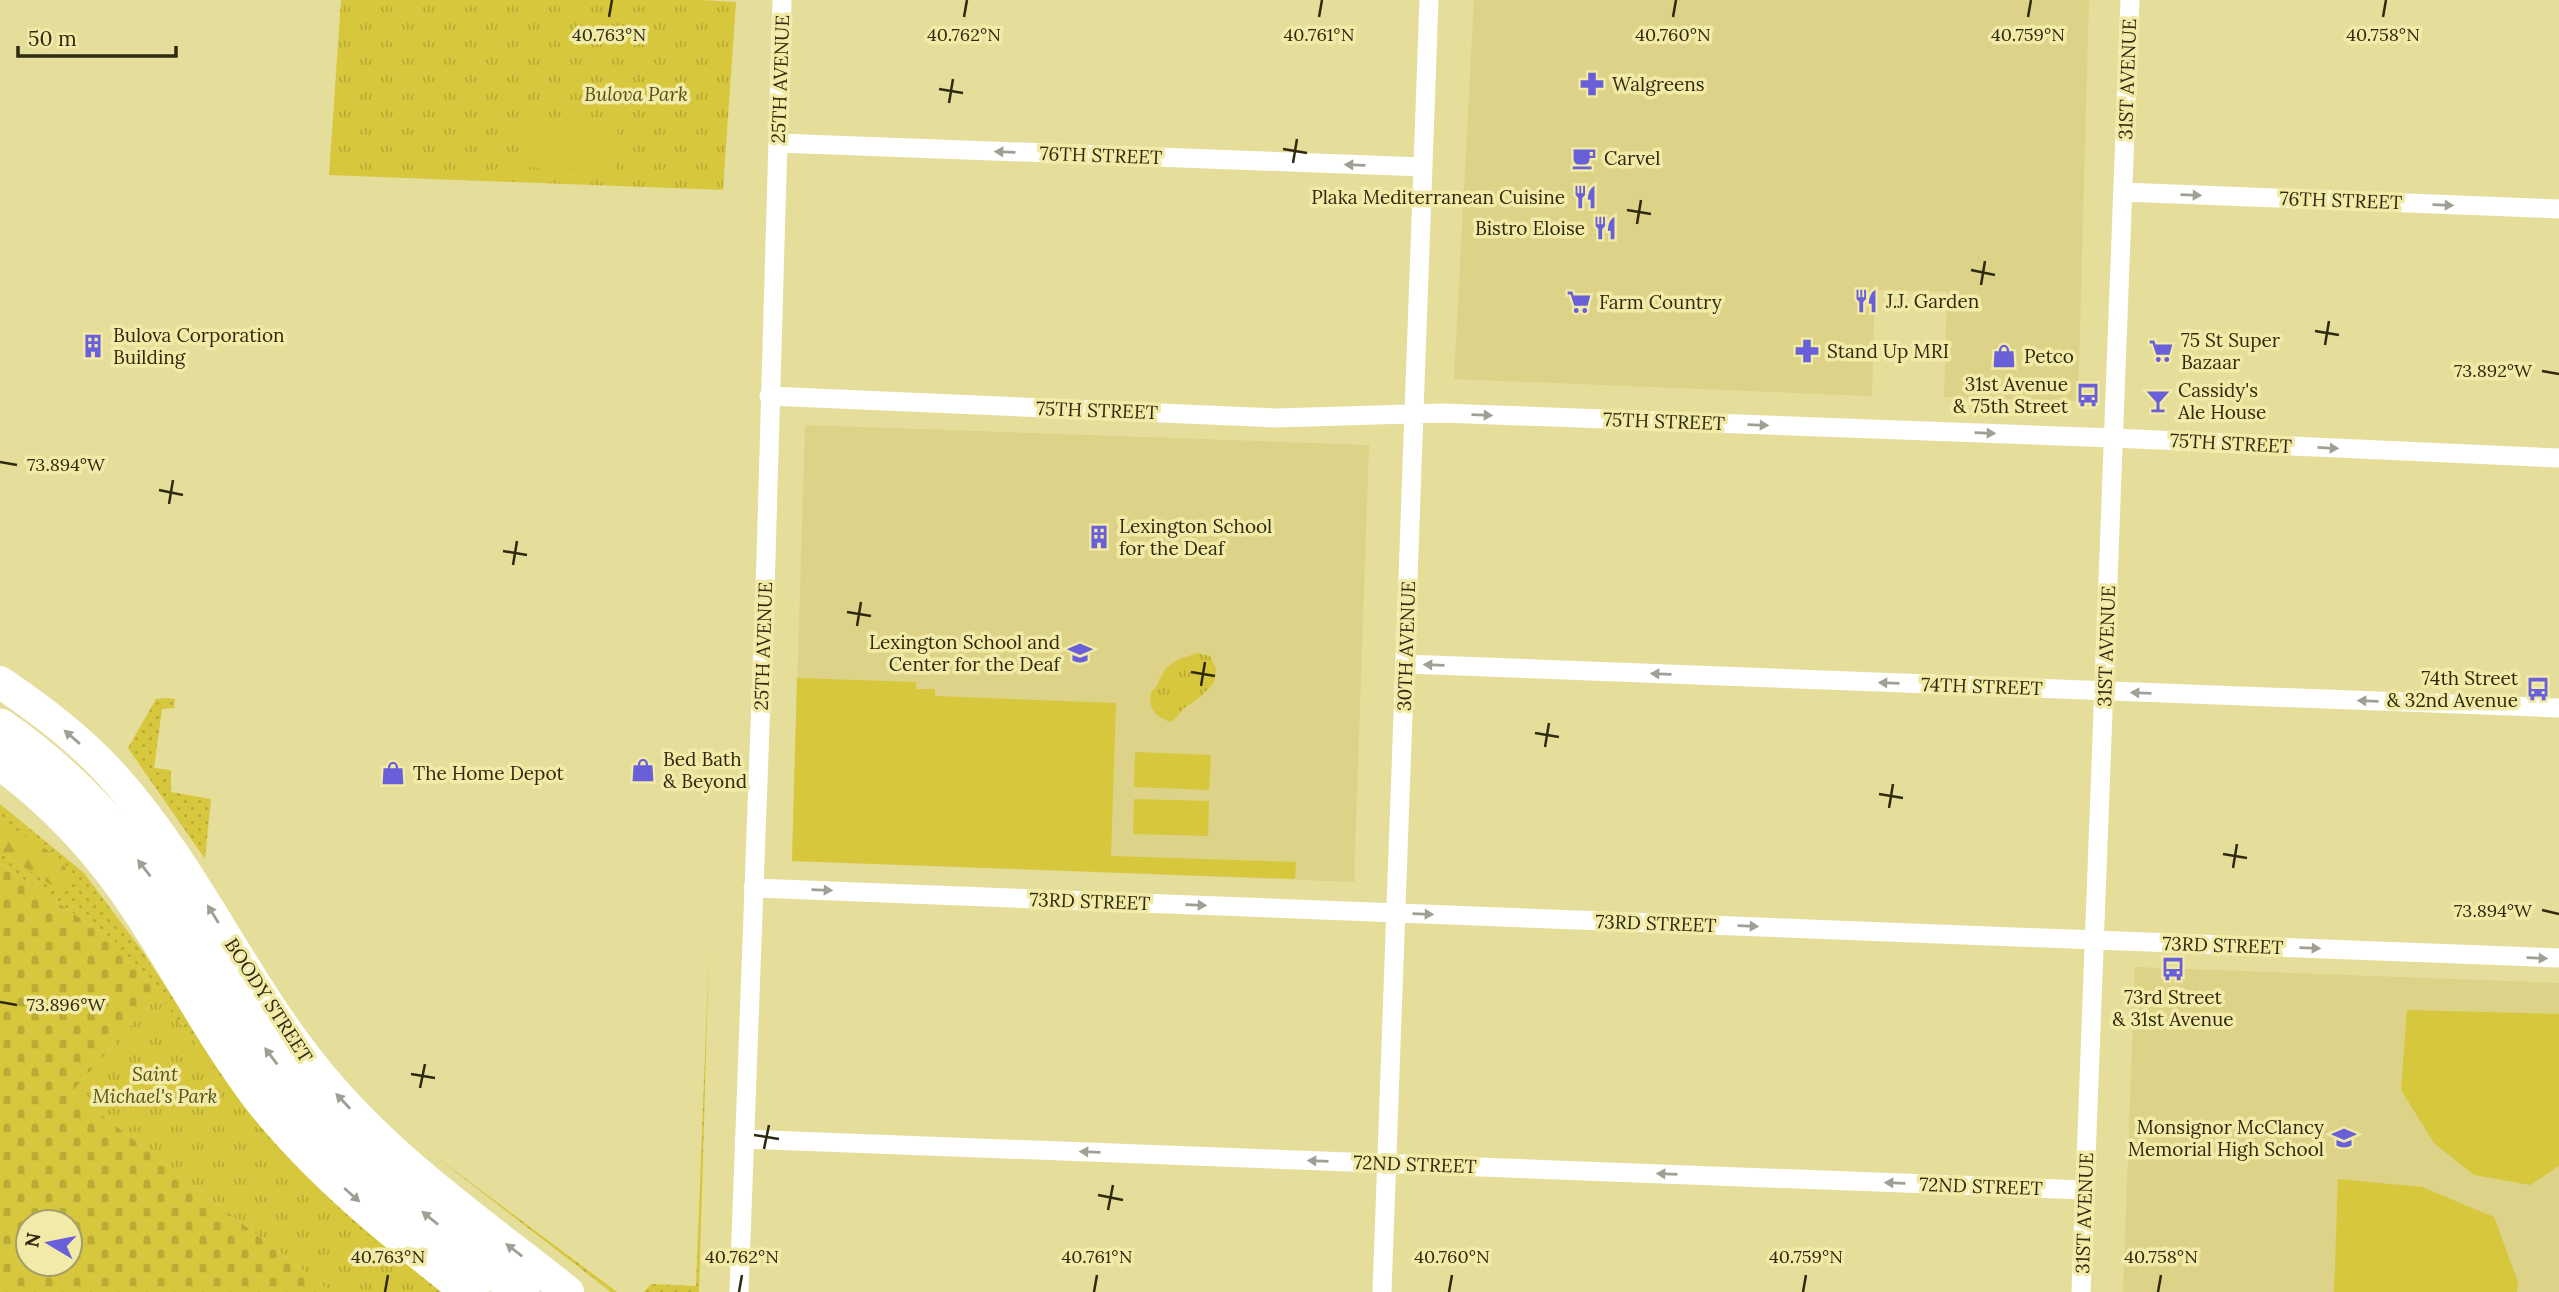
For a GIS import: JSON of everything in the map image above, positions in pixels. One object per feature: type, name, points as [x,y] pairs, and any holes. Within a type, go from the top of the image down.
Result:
[{"type":"highway","points":[[0,727],[62,777],[127,846],[182,918],[263,1046],[334,1134],[390,1185],[521,1292]]},
{"type":"highway","points":[[0,761],[67,819],[111,869],[141,910],[217,1035],[253,1086],[310,1155],[367,1209],[471,1292]]},
{"type":"highway","points":[[0,790],[49,829],[89,866],[189,989]]},
{"type":"main road","name":"BOODY STREET","points":[[0,682],[52,720],[113,776],[194,885],[286,1031],[337,1095],[390,1150],[568,1292]]},
{"type":"street","name":"25TH AVENUE","points":[[738,1292],[765,592],[782,0]]},
{"type":"street","name":"30TH AVENUE","points":[[1382,1292],[1429,0]]},
{"type":"street","name":"31ST AVENUE","points":[[2081,1292],[2130,0]]},
{"type":"street","name":"76TH STREET","points":[[778,144],[1423,167]]},
{"type":"street","name":"76TH STREET","points":[[2123,192],[2559,209]]},
{"type":"street","name":"75TH STREET","points":[[769,396],[1276,418],[1442,413],[2559,458]]},
{"type":"street","name":"74TH STREET","points":[[1405,664],[2559,708]]},
{"type":"street","name":"73RD STREET","points":[[753,888],[2559,958]]},
{"type":"street","name":"72ND STREET","points":[[744,1139],[2085,1190]]},
{"type":"shaded area","points":[[1474,0],[2089,0],[2078,401],[1944,397],[1947,292],[1875,290],[1872,396],[1454,379]]},
{"type":"shaded area","name":"Lexington School and Center for the Deaf","points":[[805,425],[1369,445],[1354,882],[792,861]]},
{"type":"shaded area","name":"Monsignor McClancy Memorial High School","points":[[2135,967],[2559,983],[2559,1292],[2123,1292]]},
{"type":"green space","name":"Bulova Park","points":[[341,0],[736,2],[723,190],[329,175]]},
{"type":"green space","points":[[528,124],[618,128],[615,171],[525,167]]},
{"type":"green space","points":[[1197,653],[1210,656],[1216,668],[1214,683],[1173,720],[1164,720],[1151,707],[1151,692],[1170,665]]},
{"type":"green space","points":[[797,678],[916,682],[916,689],[935,689],[935,696],[1116,703],[1111,856],[1296,862],[1295,879],[792,861]]},
{"type":"green space","points":[[156,699],[175,699],[174,708],[162,709],[154,768],[171,770],[171,792],[211,799],[205,859],[128,748]]},
{"type":"green space","points":[[1135,752],[1211,755],[1209,790],[1134,787]]},
{"type":"green space","points":[[1134,799],[1209,801],[1208,836],[1133,834]]},
{"type":"green space","points":[[0,804],[84,873],[143,952],[221,1071],[446,1292],[331,1292],[114,941],[0,864]]},
{"type":"green space","points":[[0,820],[58,857],[72,877],[68,891],[59,890],[0,851]]},
{"type":"green space","points":[[0,864],[114,941],[158,995],[72,1092],[331,1292],[0,1292]]},
{"type":"green space","points":[[709,951],[699,1292],[644,1292],[651,1284],[696,1286]]},
{"type":"green space","name":"Saint Michael's Park","points":[[158,995],[298,1177],[435,1292],[331,1292],[72,1092]]},
{"type":"green space","points":[[2407,1010],[2559,1014],[2559,1166],[2530,1185],[2474,1175],[2434,1143],[2401,1090]]},
{"type":"green space","points":[[431,1153],[617,1292],[611,1292]]},
{"type":"green space","points":[[2338,1179],[2422,1187],[2494,1217],[2518,1282],[2517,1292],[2334,1292]]},
{"type":"place","name":"Walgreens","points":[[1592,84]]},
{"type":"place","name":"Carvel","points":[[1584,158]]},
{"type":"place","name":"Plaka Mediterranean Cuisine","points":[[1585,197]]},
{"type":"place","name":"Bistro Eloise","points":[[1605,228]]},
{"type":"place","name":"J.J. Garden","points":[[1866,301]]},
{"type":"place","name":"Farm Country","points":[[1579,302]]},
{"type":"place","name":"Bulova Corporation Building","points":[[93,346]]},
{"type":"place","name":"Stand Up MRI","points":[[1807,351]]},
{"type":"place","name":"75 St Super Bazaar","points":[[2161,351]]},
{"type":"place","name":"Petco","points":[[2004,356]]},
{"type":"place","name":"31st Avenue & 75th Street","points":[[2088,395]]},
{"type":"place","name":"Cassidy's Ale House","points":[[2158,401]]},
{"type":"place","name":"Lexington School for the Deaf","points":[[1099,537]]},
{"type":"place","name":"Lexington School and Center for the Deaf","points":[[1080,653]]},
{"type":"place","name":"74th Street & 32nd Avenue","points":[[2538,689]]},
{"type":"place","name":"Bed Bath & Beyond","points":[[643,770]]},
{"type":"place","name":"The Home Depot","points":[[393,773]]},
{"type":"place","name":"73rd Street & 31st Avenue","points":[[2173,969]]},
{"type":"place","name":"Monsignor McClancy Memorial High School","points":[[2344,1138]]}]
